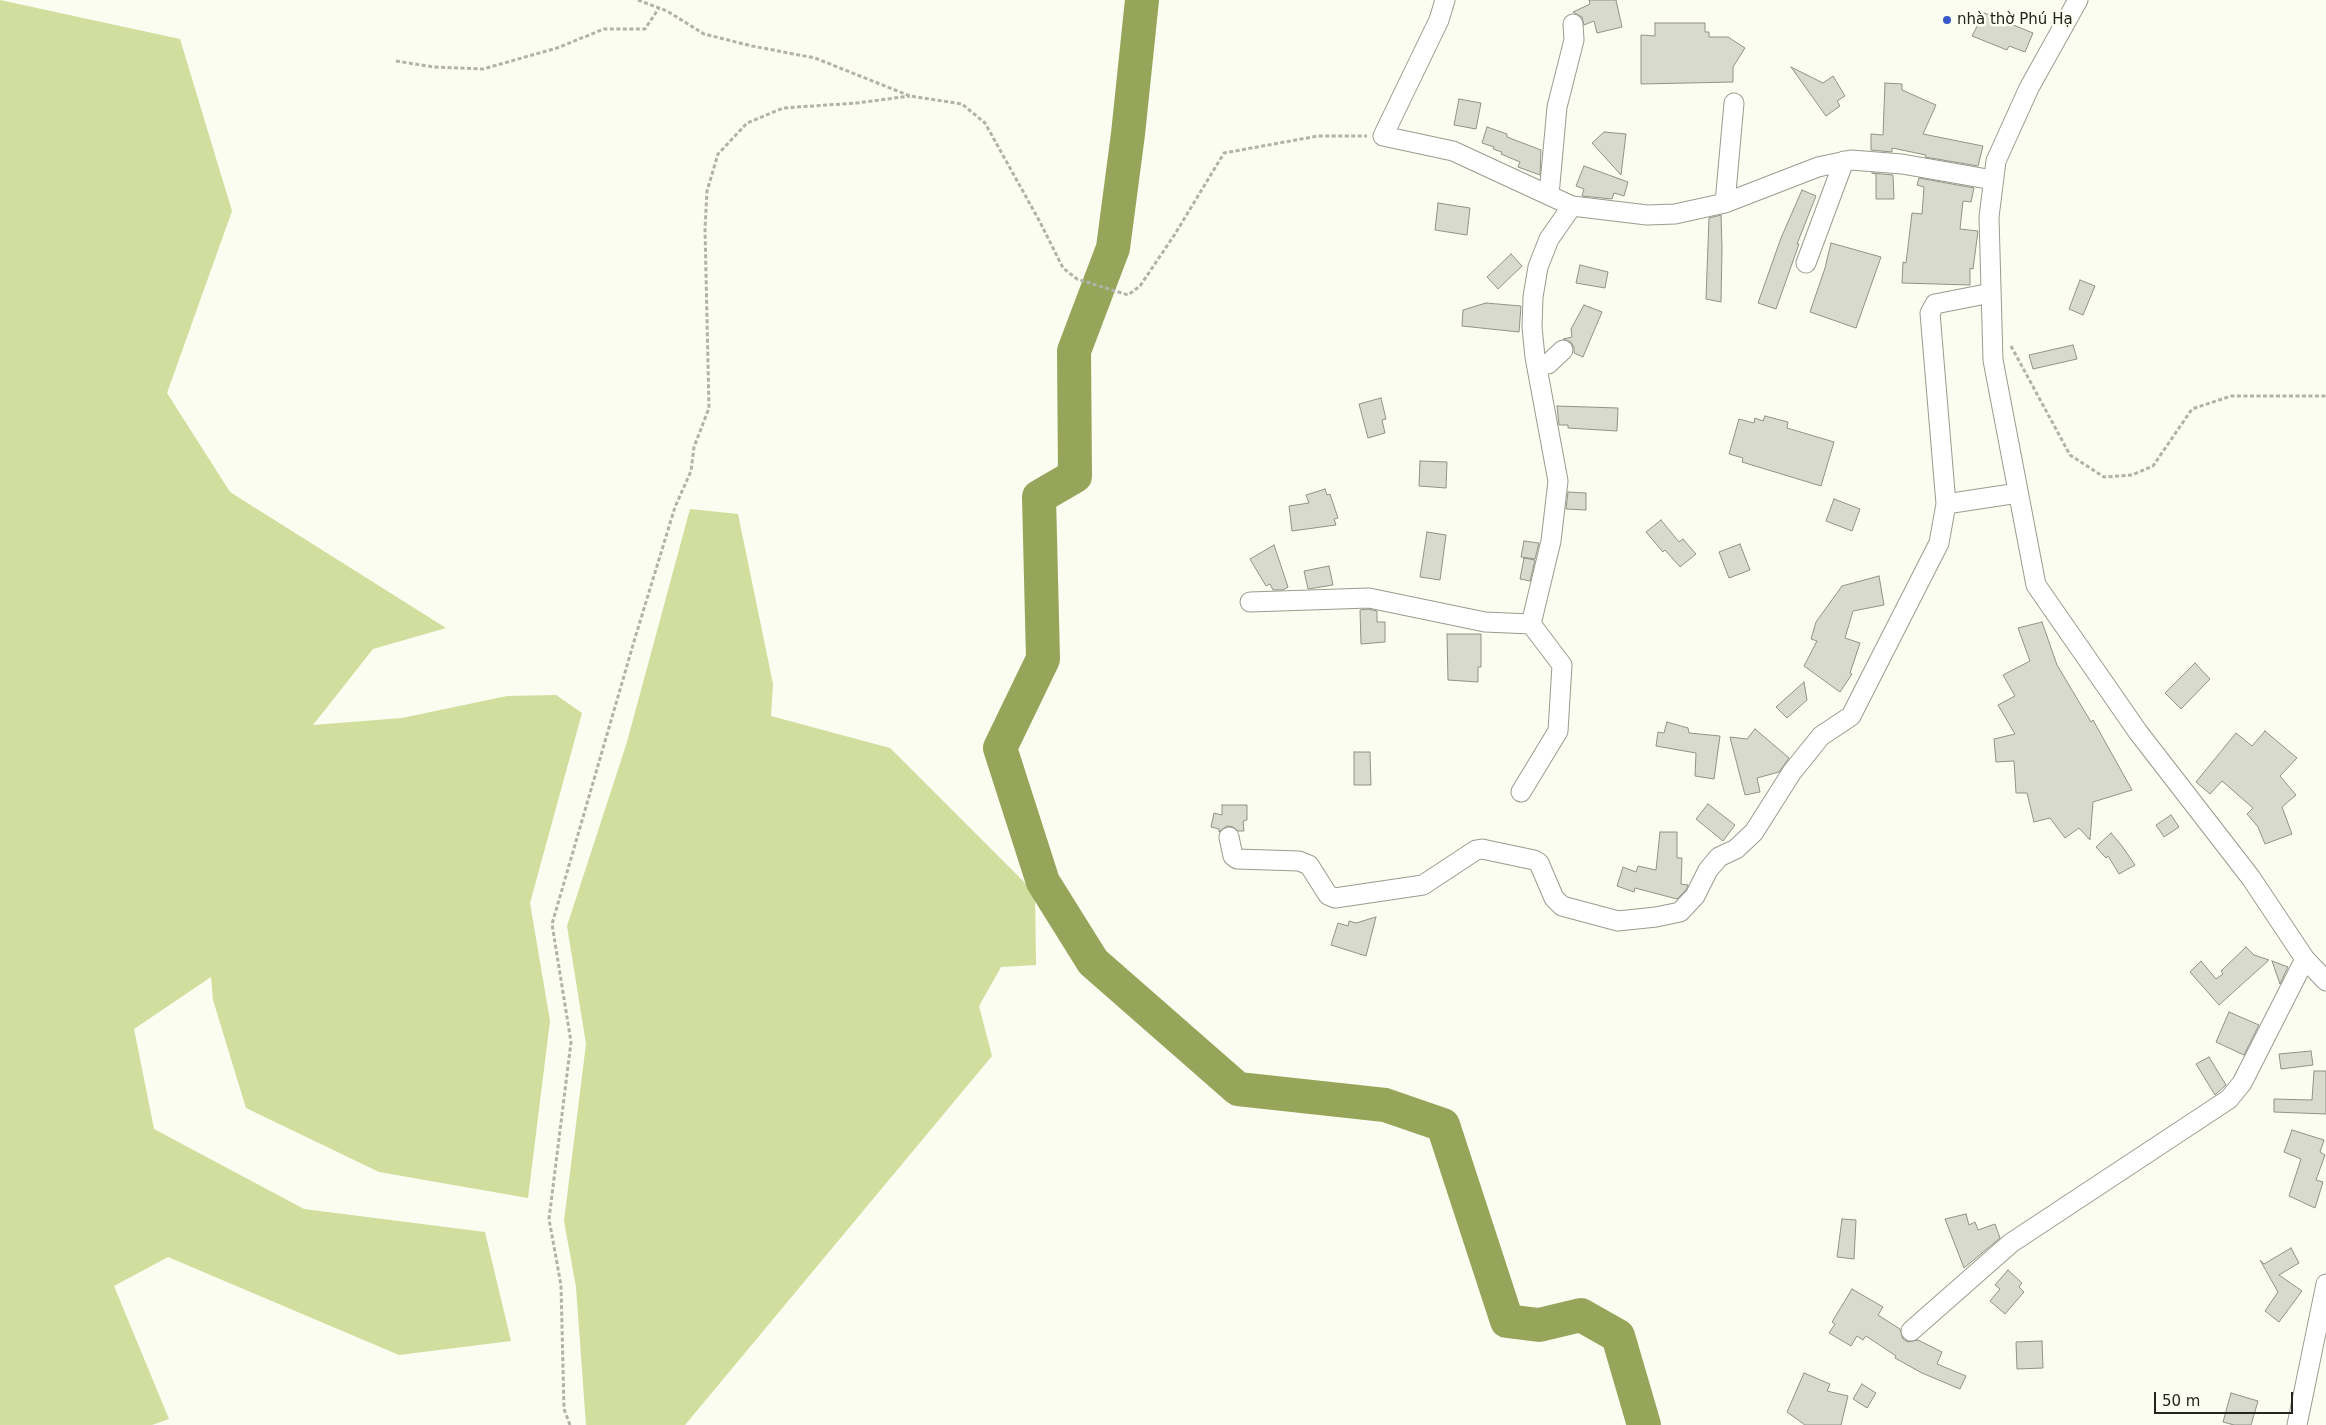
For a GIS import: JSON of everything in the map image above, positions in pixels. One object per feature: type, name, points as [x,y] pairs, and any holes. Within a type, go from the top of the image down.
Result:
[{"type":"street","points":[[1445,0],[1439,20],[1383,136],[1453,151],[1572,206],[1647,215],[1675,214],[1725,203],[1818,167],[1844,161],[1868,160],[1902,164],[1993,180]]},
{"type":"street","points":[[2078,0],[2030,88],[1996,160],[1988,217],[1993,360],[2036,585],[2138,732],[2251,878],[2306,959],[2326,981]]},
{"type":"street","points":[[1549,195],[1557,107],[1574,40],[1573,24]]},
{"type":"street","points":[[1725,203],[1734,103]]},
{"type":"street","points":[[1806,264],[1844,161]]},
{"type":"street","points":[[1531,624],[1551,541],[1558,481],[1537,365],[1532,327],[1533,297],[1538,267],[1549,239],[1572,206]]},
{"type":"street","points":[[1229,837],[1233,856],[1237,859],[1299,861],[1309,865],[1328,895],[1335,898],[1423,885],[1476,850],[1482,849],[1534,860],[1538,863],[1554,898],[1562,906],[1618,921],[1656,917],[1680,912],[1695,896],[1708,870],[1719,857],[1736,850],[1754,832],[1792,772],[1821,736],[1851,716],[1940,543],[1946,504],[1930,313],[1935,304],[1990,294]]},
{"type":"street","points":[[1537,365],[1548,364],[1563,350]]},
{"type":"street","points":[[1946,504],[2018,493]]},
{"type":"street","points":[[1250,602],[1369,598],[1486,622],[1531,624]]},
{"type":"street","points":[[1521,792],[1558,731],[1562,665],[1531,624]]},
{"type":"street","points":[[1911,1331],[2011,1243],[2229,1099],[2242,1083],[2306,959]]},
{"type":"street","points":[[2297,1425],[2326,1284]]},
{"type":"path","points":[[638,0],[659,8],[704,34],[752,46],[815,58],[910,96],[962,104],[985,123],[1063,268],[1077,279],[1128,295],[1140,286],[1175,234],[1224,153],[1318,136],[1383,136]]},
{"type":"path","points":[[396,61],[434,67],[483,69],[557,48],[604,29],[645,29],[659,8]]},
{"type":"path","points":[[570,1425],[564,1408],[561,1285],[550,1219],[571,1042],[552,924],[675,506],[691,471],[694,447],[708,408],[705,228],[707,191],[718,154],[746,122],[784,108],[856,103],[910,96]]},
{"type":"path","points":[[2009,342],[2070,455],[2104,477],[2132,476],[2153,466],[2192,409],[2231,396],[2326,396]]},
{"type":"green space","points":[[0,0],[180,39],[232,211],[167,393],[230,492],[446,628],[373,649],[313,725],[402,718],[507,696],[556,695],[582,713],[530,903],[550,1021],[528,1198],[379,1172],[246,1108],[213,1000],[211,977],[134,1029],[154,1129],[304,1209],[485,1232],[511,1341],[399,1355],[168,1257],[114,1286],[169,1419],[152,1425],[0,1425]]},
{"type":"green space","points":[[690,509],[738,514],[773,684],[771,716],[890,748],[1035,893],[1036,965],[1001,967],[979,1006],[992,1056],[685,1425],[586,1425],[576,1287],[564,1221],[586,1044],[567,926],[627,742]]},
{"type":"building","points":[[1589,0],[1616,0],[1622,27],[1597,33],[1594,21],[1584,25],[1582,17],[1573,12],[1590,4]]},
{"type":"building","points":[[1984,13],[2033,33],[2025,52],[2009,46],[2007,50],[1972,36]]},
{"type":"building","points":[[1655,23],[1705,23],[1705,32],[1709,32],[1709,37],[1728,37],[1745,48],[1733,67],[1733,82],[1641,84],[1641,35],[1655,36]]},
{"type":"building","points":[[1791,67],[1823,83],[1833,76],[1845,96],[1837,101],[1840,106],[1826,116]]},
{"type":"building","points":[[1885,83],[1902,84],[1902,90],[1936,105],[1923,134],[1983,146],[1978,166],[1925,157],[1926,155],[1892,148],[1892,152],[1871,150],[1871,134],[1883,135]]},
{"type":"building","points":[[1459,99],[1481,103],[1476,129],[1454,125]]},
{"type":"building","points":[[1487,127],[1541,150],[1540,175],[1518,167],[1520,162],[1501,154],[1502,152],[1493,149],[1494,147],[1482,143]]},
{"type":"building","points":[[1604,132],[1626,134],[1621,175],[1592,143]]},
{"type":"building","points":[[1584,166],[1628,182],[1624,196],[1614,193],[1612,199],[1582,196],[1584,189],[1576,186]]},
{"type":"building","points":[[1872,173],[1893,175],[1894,199],[1876,199],[1876,174]]},
{"type":"building","points":[[1919,178],[1974,188],[1971,202],[1963,201],[1960,229],[1978,231],[1973,269],[1970,268],[1970,285],[1902,283],[1903,262],[1906,263],[1912,213],[1922,214],[1924,187],[1917,185]]},
{"type":"building","points":[[1802,190],[1816,196],[1797,244],[1799,244],[1776,309],[1758,303],[1781,238]]},
{"type":"building","points":[[1438,203],[1470,208],[1467,235],[1435,230]]},
{"type":"building","points":[[1721,215],[1721,302],[1706,299],[1709,218]]},
{"type":"building","points":[[1831,243],[1881,257],[1856,328],[1810,312],[1825,268]]},
{"type":"building","points":[[1511,254],[1522,266],[1498,289],[1487,277]]},
{"type":"building","points":[[1580,265],[1608,272],[1605,288],[1576,283]]},
{"type":"building","points":[[2080,280],[2095,286],[2083,315],[2069,309]]},
{"type":"building","points":[[1486,303],[1521,306],[1519,332],[1462,326],[1463,310]]},
{"type":"building","points":[[1584,305],[1602,312],[1583,357],[1574,353],[1574,347],[1571,342],[1563,339],[1572,337],[1571,329]]},
{"type":"building","points":[[2073,345],[2077,359],[2033,369],[2029,355]]},
{"type":"building","points":[[1381,398],[1386,419],[1382,420],[1385,433],[1368,438],[1359,404]]},
{"type":"building","points":[[1557,406],[1618,408],[1617,431],[1568,428],[1568,425],[1559,425]]},
{"type":"building","points":[[1765,416],[1788,422],[1787,428],[1834,442],[1821,486],[1742,462],[1743,458],[1729,454],[1739,419],[1754,423],[1755,418],[1763,421]]},
{"type":"building","points":[[1420,461],[1447,462],[1446,488],[1419,486]]},
{"type":"building","points":[[1325,489],[1327,495],[1330,494],[1338,518],[1334,519],[1336,525],[1292,531],[1289,506],[1309,503],[1306,495]]},
{"type":"building","points":[[1568,492],[1586,493],[1586,510],[1566,509]]},
{"type":"building","points":[[1834,499],[1860,509],[1852,531],[1826,521]]},
{"type":"building","points":[[1661,520],[1679,542],[1683,539],[1696,554],[1680,567],[1665,550],[1663,552],[1646,532]]},
{"type":"building","points":[[1427,532],[1446,535],[1440,580],[1420,577]]},
{"type":"building","points":[[1524,541],[1539,543],[1535,559],[1521,557]]},
{"type":"building","points":[[1740,544],[1750,570],[1729,578],[1719,552]]},
{"type":"building","points":[[1274,545],[1288,587],[1283,590],[1273,590],[1270,584],[1266,586],[1250,559]]},
{"type":"building","points":[[1524,558],[1535,560],[1530,581],[1520,579]]},
{"type":"building","points":[[1329,566],[1333,585],[1308,589],[1304,571]]},
{"type":"building","points":[[1879,576],[1884,605],[1853,611],[1845,638],[1860,643],[1850,673],[1852,674],[1840,692],[1804,666],[1817,641],[1811,639],[1816,622],[1842,586]]},
{"type":"building","points":[[1360,610],[1377,611],[1377,622],[1385,622],[1385,642],[1361,644]]},
{"type":"building","points":[[2042,622],[2057,665],[2091,722],[2093,720],[2132,790],[2093,802],[2090,840],[2079,828],[2065,838],[2050,818],[2034,822],[2027,793],[2016,793],[2014,761],[1996,762],[1994,739],[2015,734],[1998,705],[2015,696],[2003,675],[2030,661],[2018,628]]},
{"type":"building","points":[[1447,634],[1481,634],[1481,667],[1478,667],[1478,682],[1448,680]]},
{"type":"building","points":[[2195,663],[2210,679],[2181,709],[2165,693]]},
{"type":"building","points":[[1804,682],[1807,700],[1787,718],[1776,707]]},
{"type":"building","points":[[1667,722],[1688,728],[1689,733],[1720,736],[1714,779],[1695,776],[1696,753],[1656,746],[1658,732],[1664,733]]},
{"type":"building","points":[[1755,729],[1789,758],[1779,772],[1757,778],[1760,792],[1745,795],[1730,737],[1747,739]]},
{"type":"building","points":[[2265,731],[2297,758],[2280,776],[2296,795],[2282,807],[2292,834],[2265,844],[2258,827],[2247,814],[2253,808],[2222,781],[2210,794],[2196,782],[2236,733],[2252,746]]},
{"type":"building","points":[[1354,752],[1370,752],[1371,785],[1354,785]]},
{"type":"building","points":[[1708,804],[1735,825],[1723,841],[1696,819]]},
{"type":"building","points":[[1222,805],[1247,805],[1247,820],[1243,821],[1244,831],[1238,831],[1233,827],[1227,826],[1219,832],[1219,829],[1211,827],[1214,813],[1222,815]]},
{"type":"building","points":[[2171,815],[2179,827],[2164,837],[2156,825]]},
{"type":"building","points":[[1660,832],[1677,832],[1677,858],[1682,858],[1681,884],[1688,885],[1686,890],[1677,899],[1635,888],[1634,892],[1617,886],[1623,867],[1636,872],[1638,866],[1656,870]]},
{"type":"building","points":[[2111,833],[2135,865],[2119,874],[2108,856],[2106,858],[2096,847]]},
{"type":"building","points":[[1376,917],[1366,956],[1331,945],[1338,923],[1348,926],[1349,921],[1356,923]]},
{"type":"building","points":[[2246,947],[2254,955],[2269,960],[2219,1005],[2190,972],[2201,961],[2216,979],[2223,974],[2221,971]]},
{"type":"building","points":[[2272,961],[2288,967],[2280,984]]},
{"type":"building","points":[[2229,1012],[2259,1025],[2244,1055],[2216,1042]]},
{"type":"building","points":[[2311,1051],[2313,1065],[2281,1069],[2279,1054]]},
{"type":"building","points":[[2209,1057],[2226,1085],[2215,1095],[2196,1064]]},
{"type":"building","points":[[2314,1071],[2326,1071],[2326,1114],[2274,1112],[2274,1099],[2312,1100]]},
{"type":"building","points":[[2292,1130],[2324,1140],[2320,1152],[2325,1155],[2316,1180],[2323,1182],[2315,1208],[2289,1196],[2301,1159],[2284,1152]]},
{"type":"building","points":[[1966,1214],[1969,1225],[1975,1222],[1978,1230],[1995,1224],[2000,1238],[1964,1268],[1945,1219]]},
{"type":"building","points":[[1842,1219],[1856,1220],[1854,1259],[1837,1257]]},
{"type":"building","points":[[2291,1248],[2299,1263],[2279,1275],[2302,1291],[2279,1322],[2265,1311],[2278,1292],[2260,1260],[2264,1264]]},
{"type":"building","points":[[2008,1270],[2022,1283],[2019,1287],[2024,1292],[2005,1314],[1990,1301],[2000,1289],[1995,1285]]},
{"type":"building","points":[[1852,1289],[1883,1307],[1878,1315],[1900,1329],[1903,1339],[1908,1342],[1918,1340],[1942,1352],[1937,1364],[1966,1376],[1960,1389],[1922,1373],[1895,1358],[1896,1356],[1866,1336],[1863,1340],[1857,1336],[1851,1346],[1829,1333],[1835,1324],[1832,1322]]},
{"type":"building","points":[[2042,1341],[2043,1368],[2017,1369],[2016,1342]]},
{"type":"building","points":[[1804,1373],[1830,1384],[1827,1391],[1848,1396],[1841,1425],[1805,1425],[1787,1412]]},
{"type":"building","points":[[1862,1384],[1876,1393],[1867,1408],[1853,1399]]},
{"type":"building","points":[[2231,1393],[2258,1401],[2251,1425],[2234,1425],[2223,1422]]},
{"type":"waterway","points":[[1142,0],[1128,134],[1113,248],[1074,351],[1075,476],[1039,497],[1043,659],[1000,748],[1043,882],[1093,962],[1238,1089],[1385,1105],[1443,1125],[1507,1321],[1539,1325],[1581,1315],[1618,1336],[1644,1425]]},
{"type":"place","name":"nhà thờ Phú Hạ","points":[[1947,20]]}]
